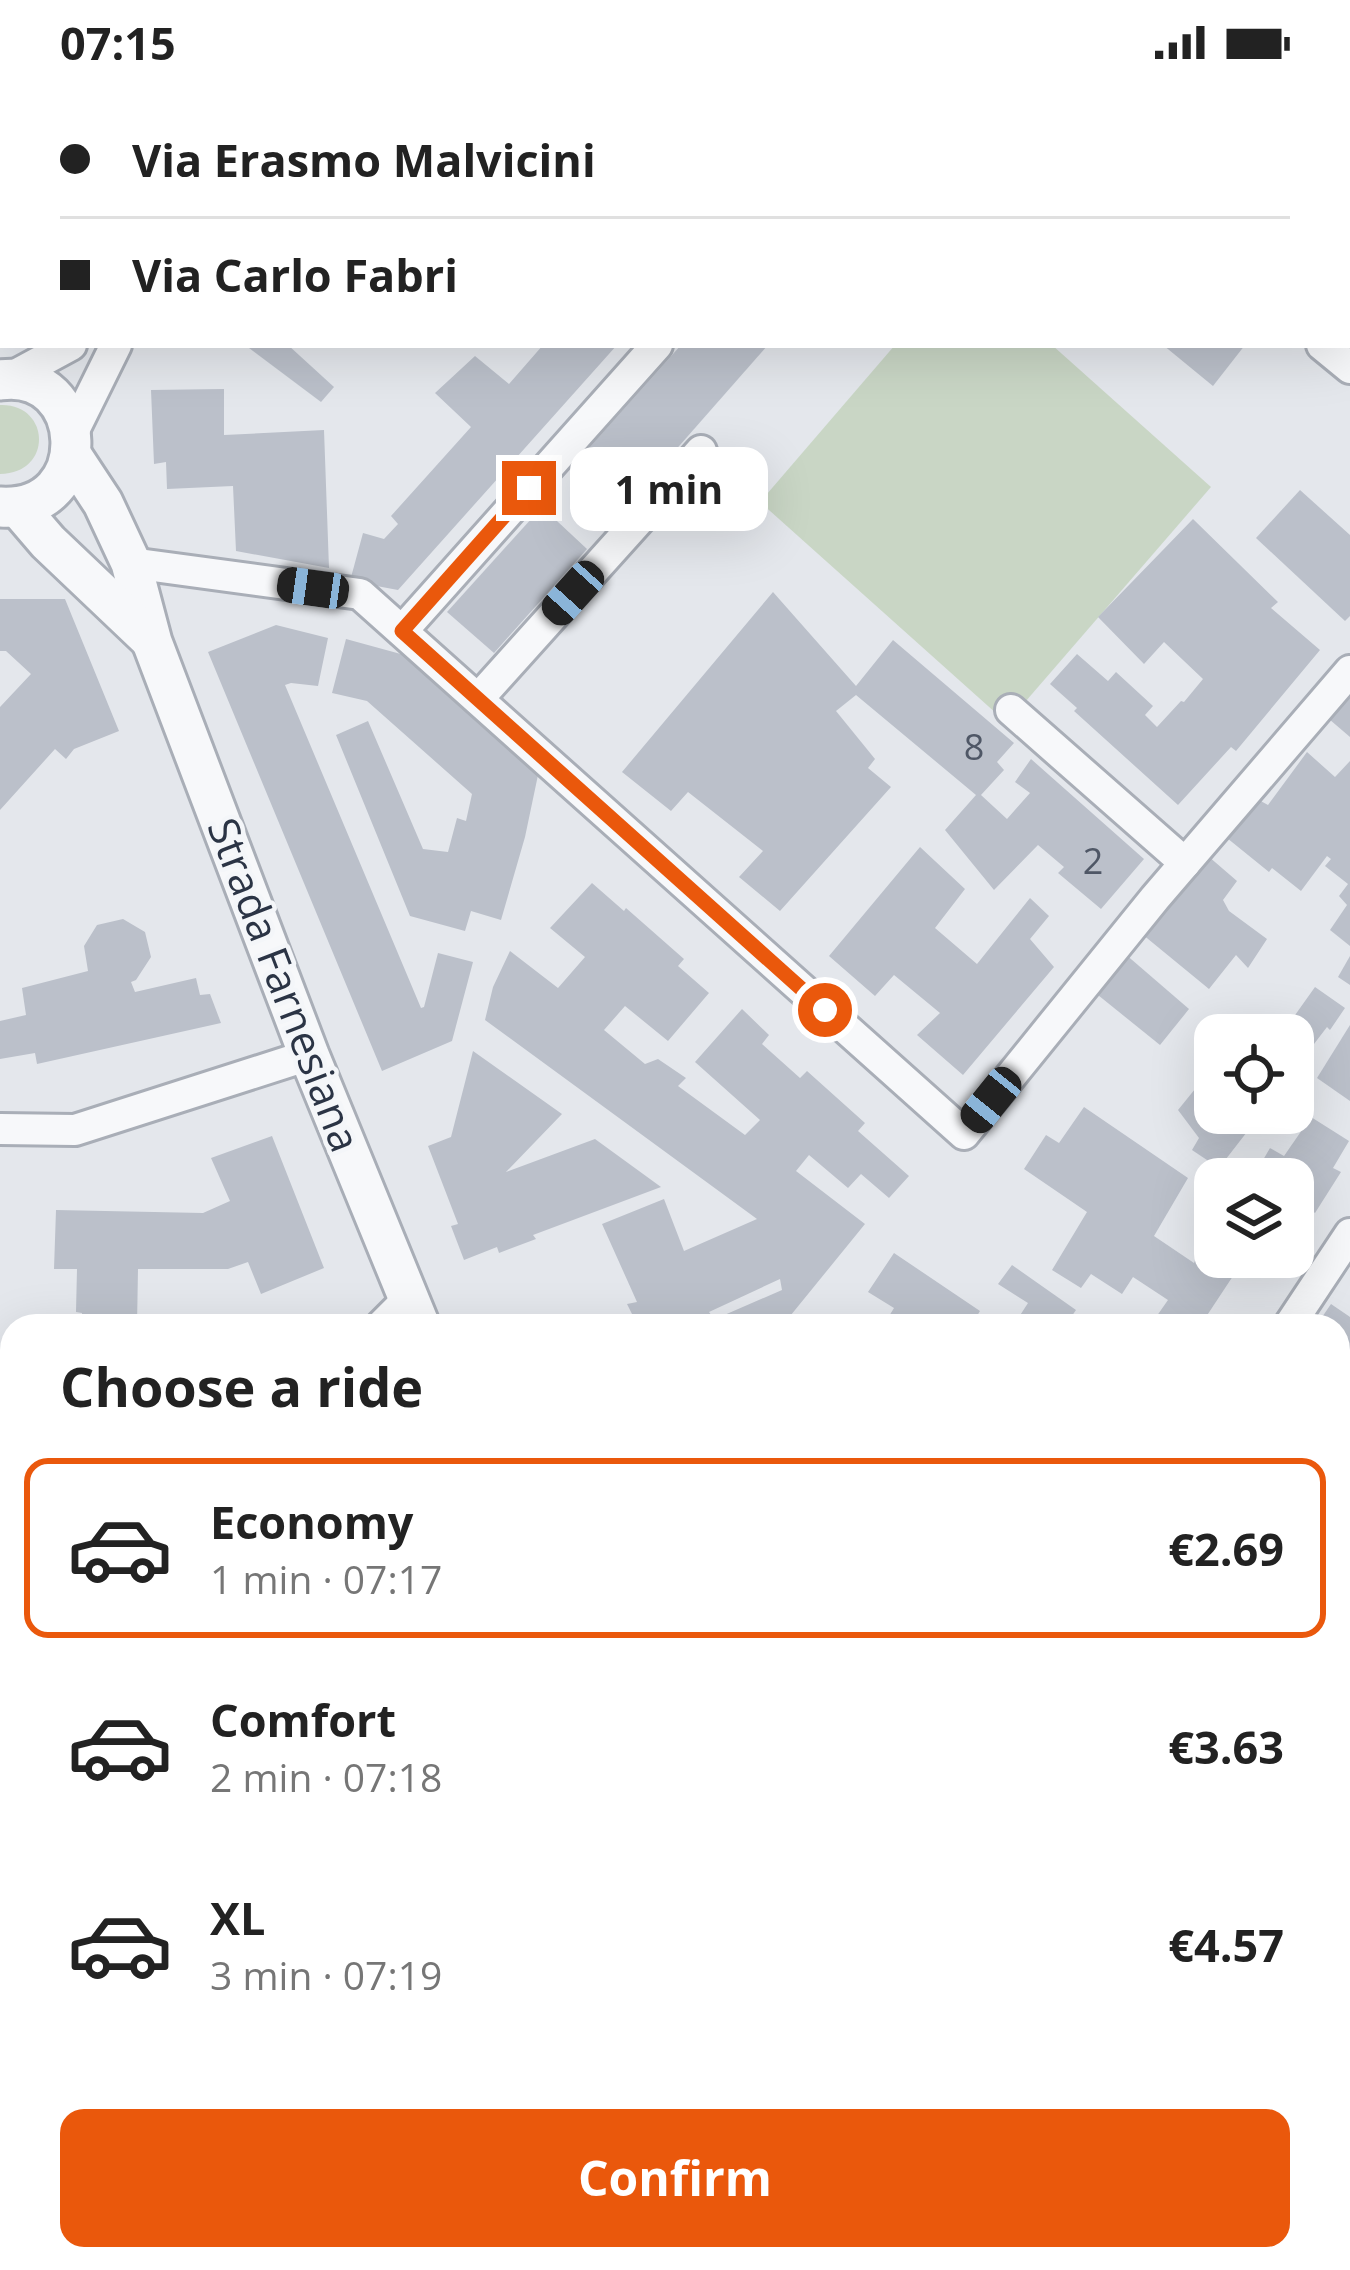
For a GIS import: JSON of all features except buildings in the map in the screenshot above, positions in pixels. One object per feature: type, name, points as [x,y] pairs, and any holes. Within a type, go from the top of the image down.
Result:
[{"type":"street","points":[[5,379],[65,348]]},
{"type":"street","points":[[9,507],[37,501],[65,474],[72,445],[115,348]]},
{"type":"street","points":[[402,631],[654,348]]},
{"type":"street","points":[[1326,348],[1350,368]]},
{"type":"street","name":"Strada Farnesiana","points":[[5,379],[32,384],[51,395],[65,412],[72,445],[130,563],[152,642],[310,1055],[402,1314]]},
{"type":"street","points":[[478,699],[701,451]]},
{"type":"street","name":"Strada Farnesiana","points":[[9,507],[152,642]]},
{"type":"street","points":[[130,563],[360,594],[964,1134],[1185,862],[1350,671]]},
{"type":"street","points":[[1011,710],[1185,862]]},
{"type":"street","points":[[0,1129],[75,1130],[310,1055]]},
{"type":"street","points":[[1296,1314],[1350,1234]]},
{"type":"green space","points":[[892,348],[1055,348],[1211,487],[1007,723],[760,502]]},
{"type":"green space","points":[[0,405],[17,407],[29,415],[39,438],[30,463],[0,474]]},
{"type":"route","points":[[529,488],[402,631],[825,1010]]}]
